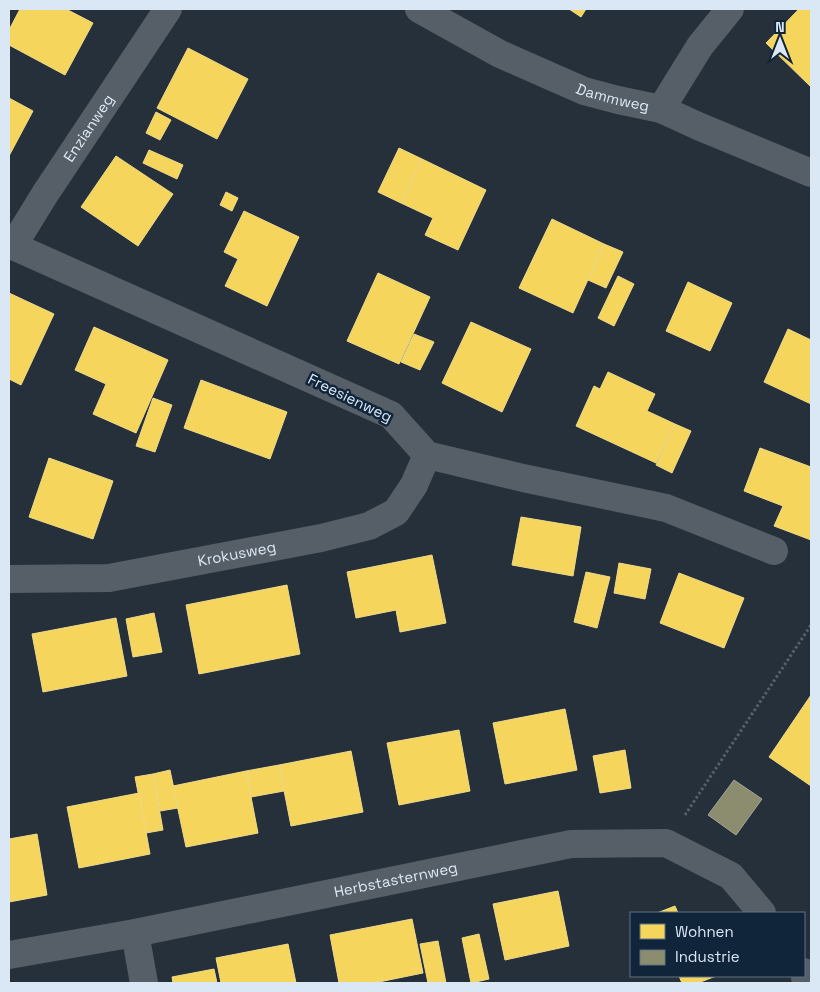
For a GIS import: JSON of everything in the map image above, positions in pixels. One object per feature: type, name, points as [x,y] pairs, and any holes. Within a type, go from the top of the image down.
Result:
[{"type":"street","name":"Enzianweg","points":[[11,244],[168,9]]},
{"type":"street","name":"Dammweg","points":[[419,9],[500,54],[584,90],[618,100],[661,109],[811,173]]},
{"type":"street","points":[[661,109],[700,46],[730,9]]},
{"type":"street","name":"Freesienweg","points":[[11,244],[391,415],[427,455]]},
{"type":"street","points":[[427,455],[523,478],[666,508],[774,551]]},
{"type":"street","name":"Krokusweg","points":[[9,580],[109,578],[321,538],[369,526],[396,512],[414,485],[427,455]]},
{"type":"street","name":"Herbstasternweg","points":[[9,955],[135,933],[571,844],[666,843],[731,876],[761,912]]},
{"type":"street","points":[[135,933],[144,983]]},
{"type":"path","points":[[666,843],[811,625]]},
{"type":"building: Wohnen","points":[[20,9],[66,9],[93,23],[65,75],[9,45],[9,30]]},
{"type":"building: Wohnen","points":[[569,9],[586,9],[581,17]]},
{"type":"building: Wohnen","points":[[799,9],[811,9],[811,87],[766,43]]},
{"type":"building: Wohnen","points":[[188,48],[248,79],[217,139],[157,108]]},
{"type":"building: Wohnen","points":[[9,98],[33,111],[9,156]]},
{"type":"building: Wohnen","points":[[156,112],[171,120],[160,140],[146,133]]},
{"type":"building: Wohnen","points":[[399,148],[422,159],[401,203],[378,192]]},
{"type":"building: Wohnen","points":[[149,150],[183,165],[177,179],[143,163]]},
{"type":"building: Wohnen","points":[[116,156],[173,194],[138,246],[81,207]]},
{"type":"building: Wohnen","points":[[422,159],[486,190],[458,250],[425,235],[433,218],[401,203]]},
{"type":"building: Wohnen","points":[[226,192],[238,198],[232,211],[220,205]]},
{"type":"building: Wohnen","points":[[244,211],[299,237],[267,306],[225,286],[238,259],[224,252]]},
{"type":"building: Wohnen","points":[[552,219],[604,244],[573,313],[519,288]]},
{"type":"building: Wohnen","points":[[604,244],[623,252],[606,288],[588,280]]},
{"type":"building: Wohnen","points":[[378,273],[430,297],[399,364],[347,341]]},
{"type":"building: Wohnen","points":[[618,276],[634,284],[614,326],[598,318]]},
{"type":"building: Wohnen","points":[[688,282],[732,303],[710,351],[666,331]]},
{"type":"building: Wohnen","points":[[9,293],[54,314],[21,385],[9,379]]},
{"type":"building: Wohnen","points":[[471,322],[531,349],[502,412],[442,383]]},
{"type":"building: Wohnen","points":[[94,327],[168,360],[136,433],[93,414],[106,384],[75,370]]},
{"type":"building: Wohnen","points":[[788,329],[811,340],[811,404],[764,382]]},
{"type":"building: Wohnen","points":[[414,334],[434,342],[420,370],[401,362]]},
{"type":"building: Wohnen","points":[[608,372],[655,394],[647,411],[675,424],[656,463],[576,426],[594,386],[600,389]]},
{"type":"building: Wohnen","points":[[201,380],[287,412],[270,459],[184,428]]},
{"type":"building: Wohnen","points":[[153,398],[172,405],[155,452],[136,446]]},
{"type":"building: Wohnen","points":[[675,424],[691,431],[672,473],[656,465]]},
{"type":"building: Wohnen","points":[[760,448],[811,467],[811,540],[774,526],[783,506],[744,491]]},
{"type":"building: Wohnen","points":[[49,458],[113,481],[93,539],[29,517]]},
{"type":"building: Wohnen","points":[[521,517],[581,527],[573,576],[512,565]]},
{"type":"building: Wohnen","points":[[432,555],[446,623],[400,632],[396,610],[356,618],[347,572]]},
{"type":"building: Wohnen","points":[[619,563],[651,569],[645,599],[614,593]]},
{"type":"building: Wohnen","points":[[586,572],[610,577],[597,628],[574,622]]},
{"type":"building: Wohnen","points":[[679,573],[744,598],[724,648],[660,623]]},
{"type":"building: Wohnen","points":[[287,585],[300,654],[199,674],[186,605]]},
{"type":"building: Wohnen","points":[[154,613],[162,652],[133,657],[126,619]]},
{"type":"building: Wohnen","points":[[116,618],[127,676],[43,692],[32,634]]},
{"type":"building: Wohnen","points":[[811,695],[811,786],[769,757]]},
{"type":"building: Wohnen","points":[[565,709],[577,770],[505,784],[493,723]]},
{"type":"building: Wohnen","points":[[459,730],[470,791],[399,805],[387,743]]},
{"type":"building: Wohnen","points":[[625,750],[631,788],[600,793],[593,756]]},
{"type":"building: Wohnen","points":[[351,751],[363,812],[291,826],[279,765]]},
{"type":"building: Wohnen","points":[[279,765],[284,791],[251,797],[246,771]]},
{"type":"building: Wohnen","points":[[170,770],[178,808],[160,811],[153,774]]},
{"type":"building: Wohnen","points":[[246,771],[258,833],[186,847],[173,786]]},
{"type":"building: Wohnen","points":[[153,774],[163,830],[146,833],[135,777]]},
{"type":"building: Wohnen","points":[[139,793],[150,854],[79,868],[67,807]]},
{"type":"building: Wohnen","points":[[37,834],[47,895],[9,902],[9,839]]},
{"type":"building: Wohnen","points":[[558,891],[569,946],[505,960],[493,904]]},
{"type":"building: Wohnen","points":[[675,906],[678,912],[660,912]]},
{"type":"building: Wohnen","points":[[412,919],[423,973],[374,983],[339,983],[330,935]]},
{"type":"building: Wohnen","points":[[479,934],[489,979],[471,983],[462,938]]},
{"type":"building: Wohnen","points":[[438,941],[446,983],[428,983],[420,944]]},
{"type":"building: Wohnen","points":[[288,944],[296,983],[221,983],[216,958]]},
{"type":"building: Wohnen","points":[[214,969],[217,983],[173,983],[172,977]]},
{"type":"building: Wohnen","points":[[679,977],[713,977],[698,983],[682,983]]},
{"type":"building: Industrie","points":[[734,780],[762,799],[736,835],[708,815]]}]
